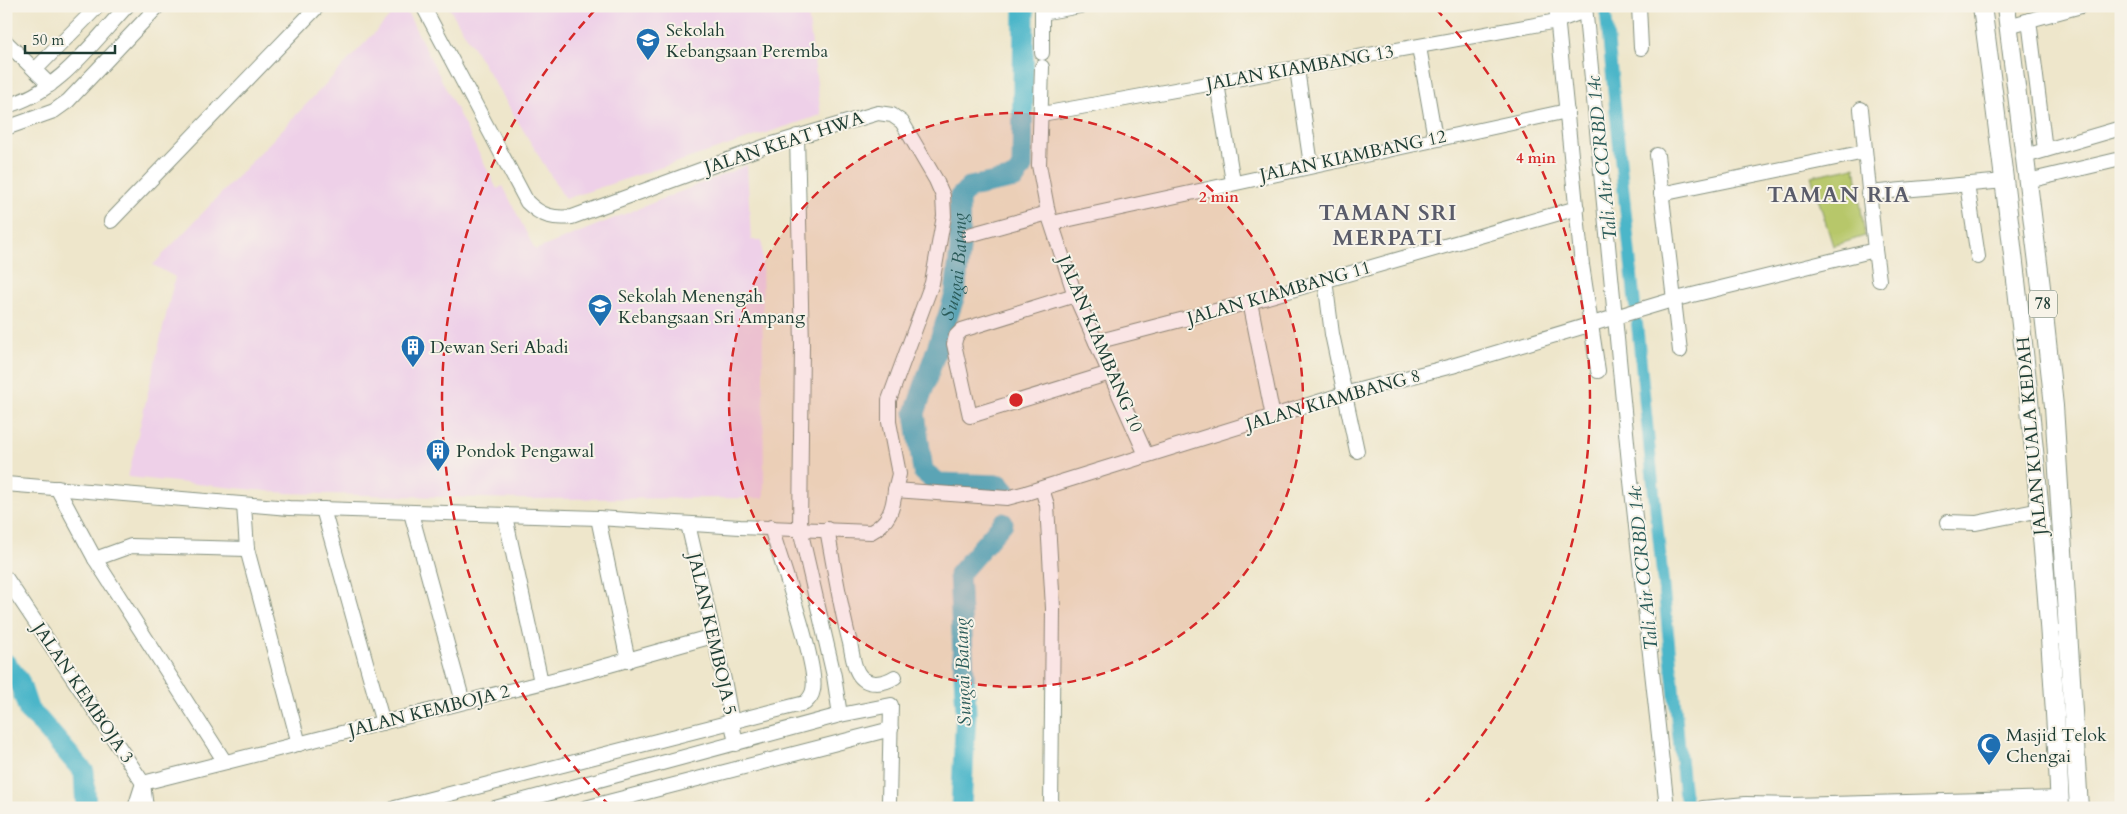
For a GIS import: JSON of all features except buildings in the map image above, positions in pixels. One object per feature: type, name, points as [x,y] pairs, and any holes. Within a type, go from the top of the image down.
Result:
[{"type":"main road","name":"JALAN KUALA KEDAH","points":[[1982,6],[2026,359],[2040,510],[2060,803]]},
{"type":"main road","name":"JALAN KUALA KEDAH","points":[[2004,6],[2025,156],[2054,406],[2080,808]]},
{"type":"main road","points":[[2004,6],[2002,30],[2017,174],[2016,180],[2005,181]]},
{"type":"main road","points":[[2059,774],[2069,774],[2074,768],[2070,691],[2072,679]]},
{"type":"street","points":[[36,70],[98,6]]},
{"type":"street","points":[[6,106],[32,97],[50,85],[127,6]]},
{"type":"street","points":[[6,128],[54,111],[68,101],[158,6]]},
{"type":"street","points":[[111,221],[318,6]]},
{"type":"street","name":"JALAN KEAT HWA","points":[[6,484],[244,505],[322,509],[598,518],[871,532],[881,526],[894,507],[898,474],[889,422],[888,400],[932,283],[944,216],[943,196],[936,180],[902,122],[892,115],[878,113],[797,136],[572,217],[557,218],[545,216],[527,202],[423,6]]},
{"type":"street","points":[[1042,9],[1080,6]]},
{"type":"street","points":[[1556,6],[1590,325],[1598,371]]},
{"type":"street","points":[[1639,6],[1641,48]]},
{"type":"street","points":[[2008,26],[2081,6]]},
{"type":"street","points":[[1585,8],[1667,808]]},
{"type":"street","name":"JALAN KIAMBANG 13","points":[[1042,114],[1557,21],[1585,8]]},
{"type":"street","name":"JALAN KIAMBANG 10","points":[[1042,9],[1040,165],[1050,218],[1075,295],[1146,455]]},
{"type":"street","points":[[2029,20],[2045,150]]},
{"type":"street","points":[[6,42],[50,85]]},
{"type":"street","points":[[1419,47],[1435,138]]},
{"type":"street","points":[[1297,68],[1311,165]]},
{"type":"street","points":[[1218,83],[1233,182]]},
{"type":"street","points":[[1861,109],[1868,192],[1879,280]]},
{"type":"street","name":"JALAN KIAMBANG 12","points":[[968,235],[1233,182],[1567,111]]},
{"type":"street","points":[[2025,156],[2121,128]]},
{"type":"street","points":[[797,136],[802,308],[800,528],[834,676],[840,715]]},
{"type":"street","points":[[1661,194],[1864,152]]},
{"type":"street","points":[[1657,155],[1672,300],[1680,352]]},
{"type":"street","points":[[2028,181],[2121,159]]},
{"type":"street","points":[[1868,192],[2005,181]]},
{"type":"street","points":[[1967,184],[1978,257]]},
{"type":"street","name":"JALAN KIAMBANG 11","points":[[1096,342],[1250,302],[1577,208]]},
{"type":"street","name":"JALAN KIAMBANG 8","points":[[895,490],[1007,498],[1042,489],[1344,394],[1452,366],[1672,300],[1875,250]]},
{"type":"street","points":[[1325,280],[1332,334],[1357,451]]},
{"type":"street","points":[[1075,295],[962,330],[956,336],[954,344],[970,416],[1110,374]]},
{"type":"street","points":[[1250,302],[1273,417]]},
{"type":"street","points":[[57,488],[95,559],[225,762]]},
{"type":"street","points":[[1042,489],[1047,511],[1053,608],[1051,808]]},
{"type":"street","points":[[244,505],[247,549],[299,744]]},
{"type":"street","points":[[322,509],[382,723]]},
{"type":"street","points":[[1947,522],[1976,523],[2040,510]]},
{"type":"street","points":[[411,513],[463,702]]},
{"type":"street","points":[[506,516],[542,682]]},
{"type":"street","points":[[598,518],[628,661]]},
{"type":"street","name":"JALAN KEMBOJA 5","points":[[688,524],[736,744]]},
{"type":"street","points":[[395,808],[805,703],[813,690],[814,681],[805,640],[771,528]]},
{"type":"street","points":[[827,530],[843,615],[858,673],[869,682],[877,683],[887,682],[895,677]]},
{"type":"street","points":[[95,559],[131,546],[247,549]]},
{"type":"street","name":"JALAN KEMBOJA 3","points":[[6,578],[144,783]]},
{"type":"street","points":[[821,619],[843,615]]},
{"type":"street","name":"JALAN KEMBOJA 2","points":[[144,783],[628,661],[713,636]]},
{"type":"street","points":[[834,676],[858,673]]},
{"type":"street","points":[[495,808],[533,803],[840,715],[891,705],[889,802],[887,808]]},
{"type":"street","points":[[585,808],[891,729]]},
{"type":"street","points":[[135,808],[144,783]]},
{"type":"street","points":[[144,783],[146,808]]},
{"type":"street","points":[[1702,808],[1746,804],[1792,806],[2060,803]]},
{"type":"shaded area","points":[[400,6],[404,6],[497,189],[503,186],[535,250],[747,165],[751,240],[762,240],[764,498],[524,499],[286,493],[128,477],[175,277],[153,265]]},
{"type":"shaded area","name":"Sekolah Kebangsaan Peremba","points":[[448,6],[807,6],[821,115],[565,199]]},
{"type":"green space","points":[[1855,167],[1865,236],[1833,246],[1811,176]]},
{"type":"waterway","name":"Sungai Batang","points":[[1006,492],[1000,485],[938,483],[923,471],[915,413],[955,295],[960,249],[959,198],[970,187],[1015,178],[1022,167],[1024,6]]},
{"type":"waterway","name":"Tali Air CCRBD 14c","points":[[1605,6],[1635,306]]},
{"type":"waterway","name":"Tali Air CCRBD 14c","points":[[1637,324],[1684,792],[1688,808]]},
{"type":"waterway","name":"Sungai Batang","points":[[961,808],[966,712],[959,574],[1003,523]]},
{"type":"waterway","points":[[6,664],[19,681],[29,711],[84,772],[86,808]]},
{"type":"place","name":"Sekolah Kebangsaan Peremba","points":[[648,61]]},
{"type":"place","name":"Sekolah Menengah Kebangsaan Sri Ampang","points":[[600,327]]},
{"type":"place","name":"Dewan Seri Abadi","points":[[413,368]]},
{"type":"place","name":"Pondok Pengawal","points":[[438,472]]},
{"type":"place","name":"Masjid Telok Chengai","points":[[1989,766]]},
{"type":"district","name":"TAMAN RIA","points":[[1839,195]]},
{"type":"district","name":"TAMAN SRI MERPATI","points":[[1388,226]]}]
